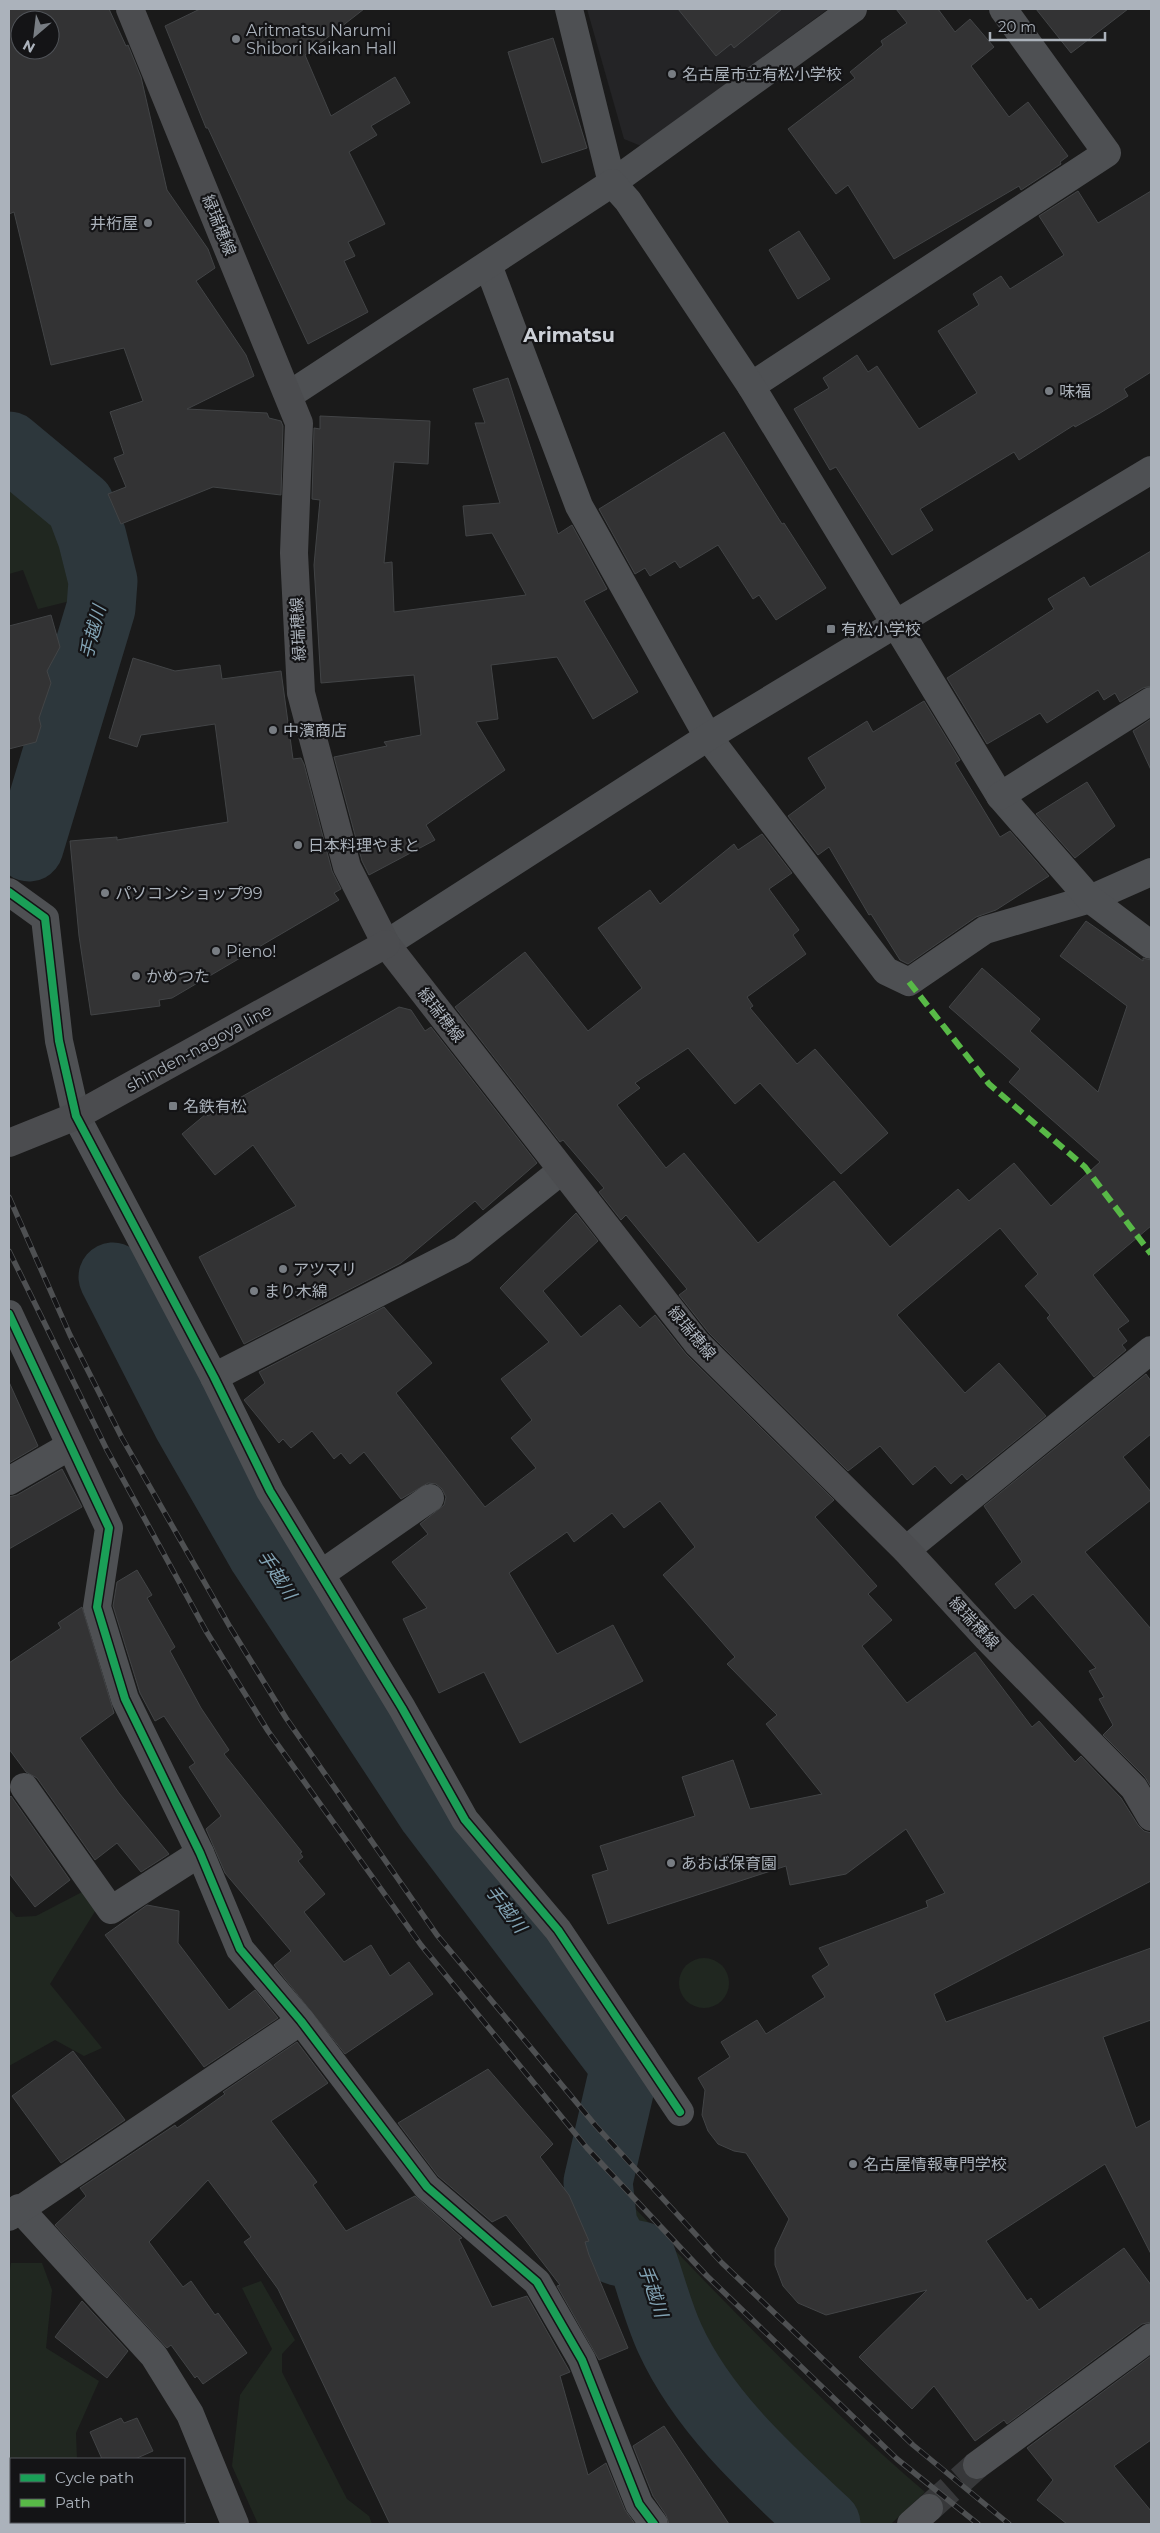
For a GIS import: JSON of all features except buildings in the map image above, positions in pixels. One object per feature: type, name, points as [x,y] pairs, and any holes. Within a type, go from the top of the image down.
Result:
[{"type":"main road","name":"緑瑞穂線","points":[[130,9],[299,423],[294,553],[301,692],[347,868],[386,944],[561,1171],[698,1343],[906,1550],[987,1638],[1134,1788],[1151,1817]]},
{"type":"main road","name":"shinden-nagoya line","points":[[9,1144],[76,1116],[386,944]]},
{"type":"street","points":[[569,9],[612,183],[628,201],[752,386],[1000,796],[1090,899],[1151,945]]},
{"type":"street","points":[[289,395],[612,183],[854,9]]},
{"type":"street","points":[[752,386],[1107,153],[1003,9]]},
{"type":"street","points":[[488,265],[579,506],[708,737],[886,971],[909,982],[986,930],[1090,899],[1151,872]]},
{"type":"street","points":[[386,944],[708,737],[1151,470]]},
{"type":"street","points":[[1000,796],[1151,701]]},
{"type":"street","points":[[9,892],[45,918],[58,1041],[76,1116],[214,1376],[270,1491],[402,1708],[465,1820],[558,1930],[680,2112]]},
{"type":"street","points":[[214,1376],[462,1250],[561,1171]]},
{"type":"street","points":[[9,1314],[109,1528],[97,1607],[125,1699],[200,1853],[240,1949],[301,2021],[427,2187],[537,2282],[582,2360],[639,2504],[654,2524]]},
{"type":"street","points":[[906,1550],[1151,1350]]},
{"type":"street","points":[[9,1481],[70,1446]]},
{"type":"street","points":[[321,1574],[430,1498]]},
{"type":"street","points":[[24,1788],[111,1910],[200,1853]]},
{"type":"street","points":[[235,2524],[190,2414],[154,2356],[14,2213],[301,2021]]},
{"type":"street","points":[[977,2465],[1151,2336]]},
{"type":"shaded area","name":"名古屋市立有松小学校","points":[[587,9],[828,9],[641,146],[624,139]]},
{"type":"shaded area","points":[[9,463],[74,512],[86,540],[94,595],[38,609],[23,570],[9,574]]},
{"type":"shaded area","points":[[84,1891],[97,1908],[50,1984],[102,2048],[84,2056],[55,2040],[9,2066],[9,1909],[16,1917],[36,1916]]},
{"type":"shaded area","points":[[699,1958],[709,1958],[722,1965],[729,1978],[729,1988],[722,2001],[709,2008],[699,2008],[690,2004],[683,1997],[679,1988],[679,1978],[683,1969],[690,1962]]},
{"type":"shaded area","points":[[613,2185],[804,2381],[925,2492],[891,2524],[851,2524],[767,2444],[717,2382],[650,2241],[624,2242],[612,2215]]},
{"type":"shaded area","points":[[11,2263],[42,2263],[52,2290],[46,2348],[99,2381],[76,2433],[77,2458],[10,2458],[9,2514],[9,2276]]},
{"type":"shaded area","points":[[261,2281],[295,2340],[282,2354],[282,2372],[347,2499],[369,2516],[372,2524],[258,2524],[232,2466],[240,2395],[272,2349],[242,2288]]},
{"type":"waterway","name":"手越川","points":[[9,446],[80,505],[92,537],[103,581],[101,608],[29,847]]},
{"type":"waterway","name":"手越川","points":[[113,1277],[187,1422],[262,1553],[432,1812],[625,2066],[598,2182],[603,2226],[617,2251],[641,2256],[670,2339],[684,2366],[701,2392],[739,2439],[826,2524]]},
{"type":"tunnel","points":[[929,2508],[977,2465]]},
{"type":"railway","points":[[9,1197],[70,1335],[122,1438],[230,1627],[286,1718],[437,1935],[596,2126],[722,2263],[913,2445],[1009,2524]]},
{"type":"railway","points":[[9,1251],[107,1450],[206,1631],[268,1731],[421,1945],[587,2148],[707,2276],[897,2459],[978,2524]]},
{"type":"marked path","points":[[909,982],[989,1084],[1085,1167],[1151,1254]]},
{"type":"cycle path","points":[[9,892],[45,918],[59,1041],[76,1116],[214,1377],[270,1491],[402,1708],[465,1820],[558,1930],[680,2112]]},
{"type":"cycle path","points":[[9,1314],[109,1528],[97,1607],[125,1699],[200,1853],[240,1949],[301,2021],[427,2187],[537,2282],[582,2360],[639,2504],[654,2524]]},
{"type":"place","name":"Aritmatsu Narumi Shibori Kaikan Hall","points":[[236,39]]},
{"type":"place","name":"名古屋市立有松小学校","points":[[672,74]]},
{"type":"place","name":"井桁屋","points":[[148,223]]},
{"type":"place","name":"味福","points":[[1049,391]]},
{"type":"place","name":"有松小学校","points":[[831,629]]},
{"type":"place","name":"中濱商店","points":[[273,730]]},
{"type":"place","name":"日本料理やまと","points":[[298,845]]},
{"type":"place","name":"パソコンショップ99","points":[[105,893]]},
{"type":"place","name":"Pieno!","points":[[216,951]]},
{"type":"place","name":"かめつた","points":[[136,976]]},
{"type":"place","name":"名鉄有松","points":[[173,1106]]},
{"type":"place","name":"アツマリ","points":[[283,1269]]},
{"type":"place","name":"まり木綿","points":[[254,1291]]},
{"type":"place","name":"あおば保育園","points":[[671,1863]]},
{"type":"place","name":"名古屋情報専門学校","points":[[853,2164]]},
{"type":"district","name":"Arimatsu","points":[[569,335]]}]
